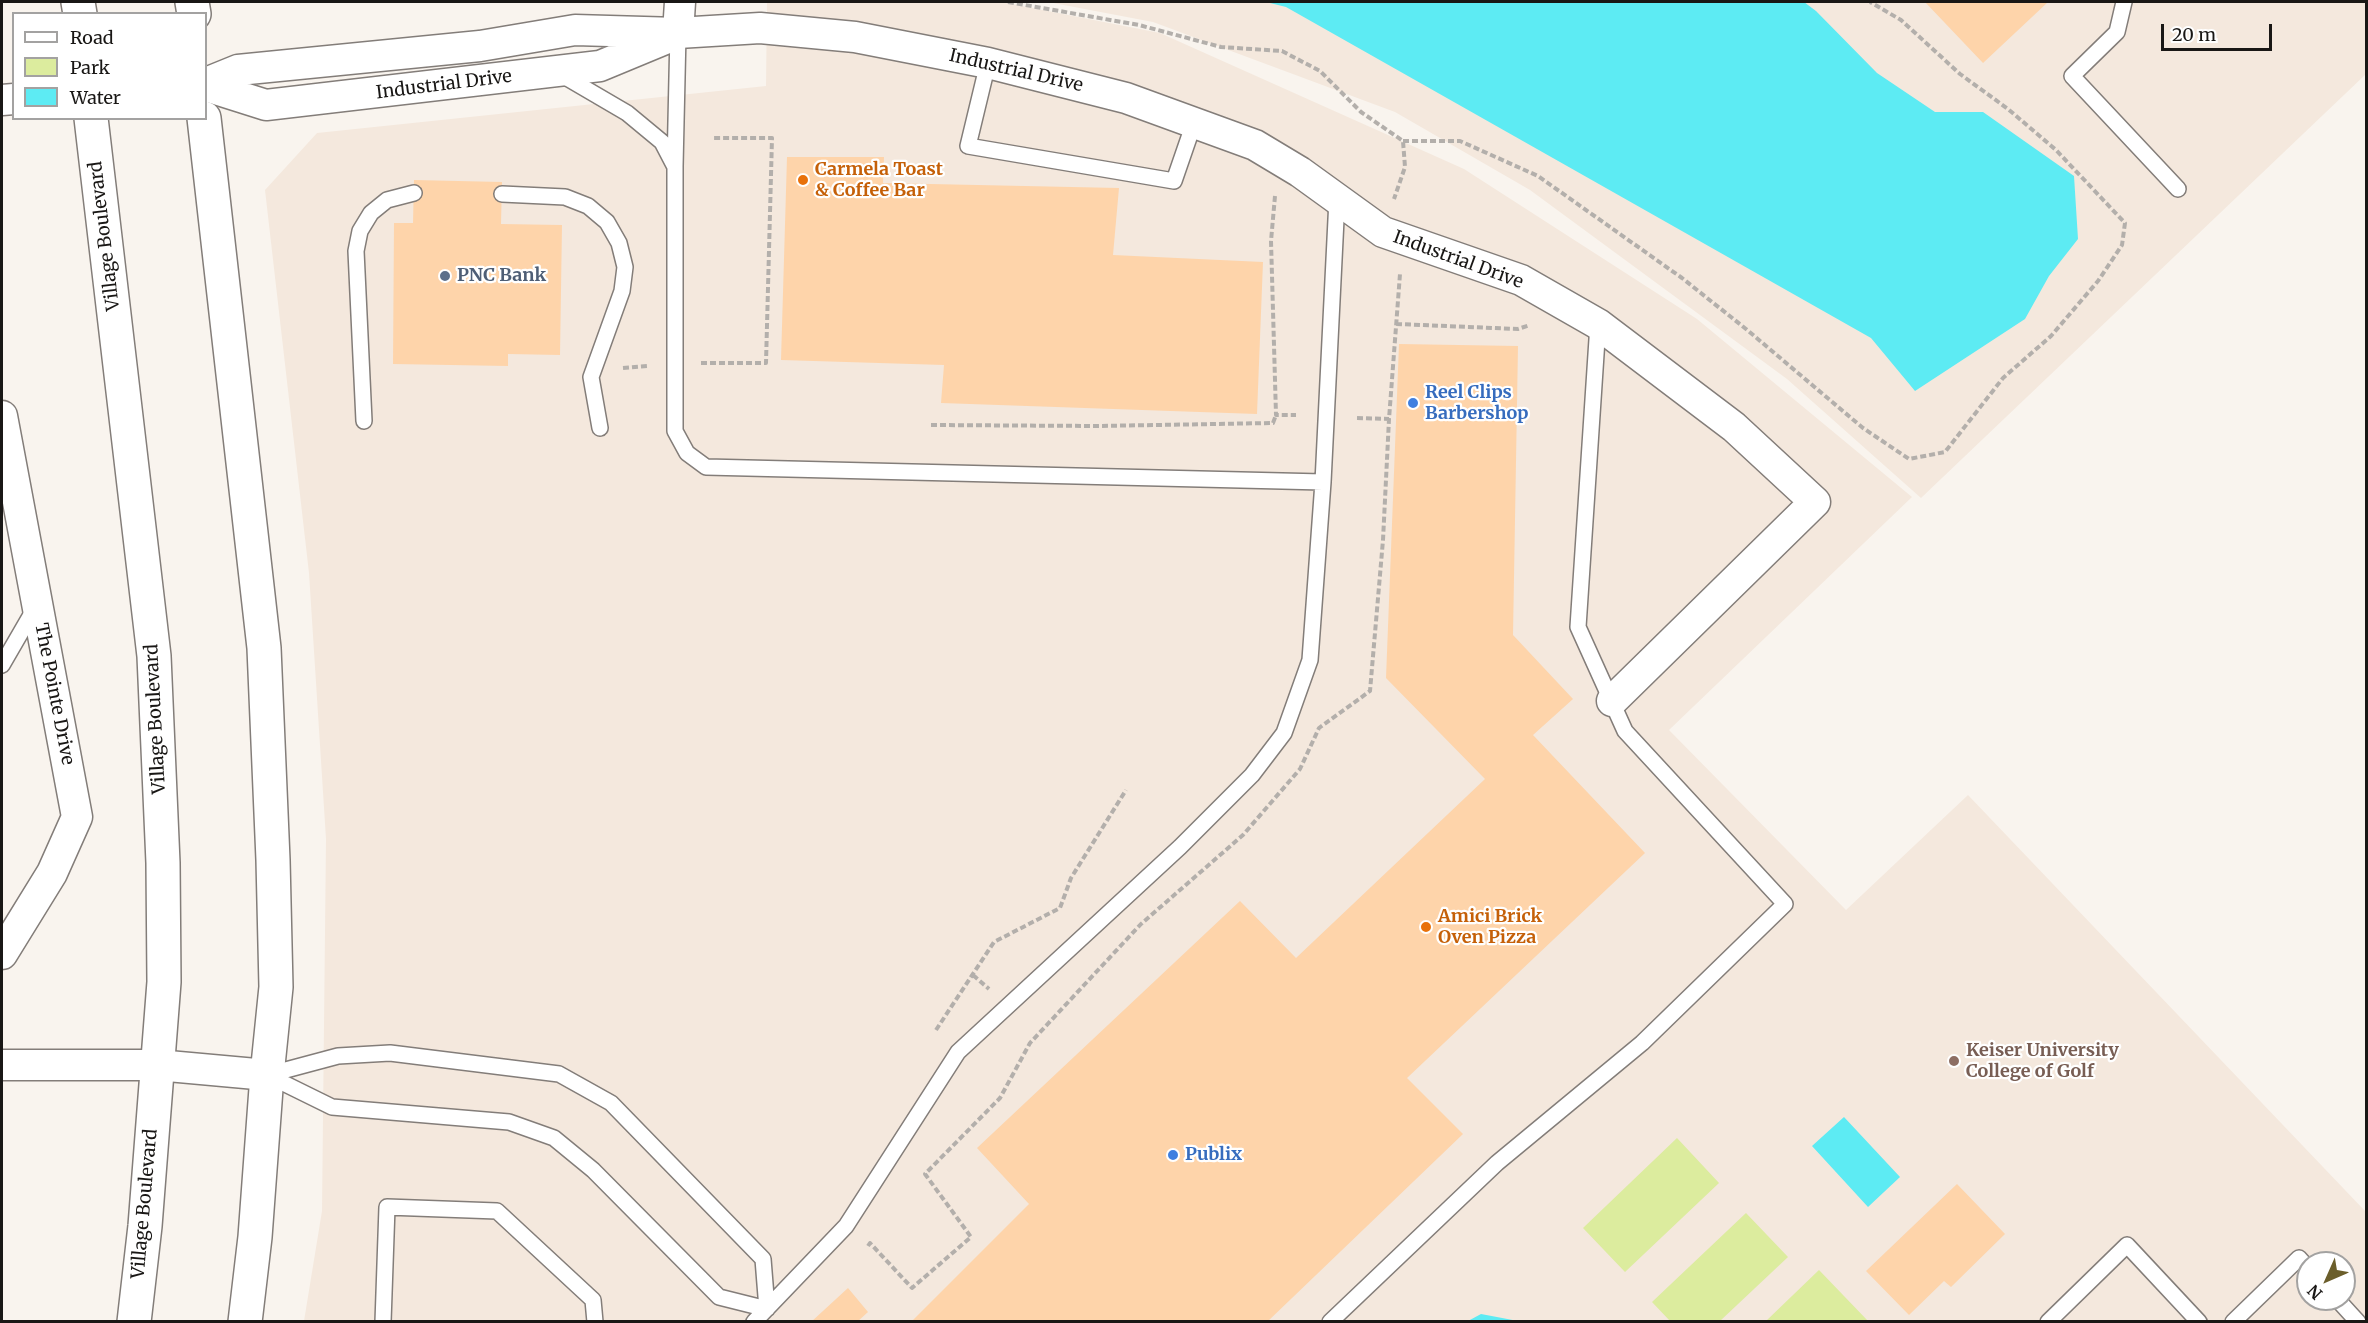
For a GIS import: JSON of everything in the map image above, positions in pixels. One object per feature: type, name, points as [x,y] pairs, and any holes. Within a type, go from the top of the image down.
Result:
[{"type":"street","points":[[678,33],[680,2]]},
{"type":"street","name":"Industrial Drive","points":[[207,84],[238,70],[480,46],[575,30],[678,33],[760,28],[843,36],[988,63],[1126,98],[1255,145],[1287,164],[1383,232],[1521,280],[1586,317],[1734,427],[1815,502],[1612,701]]},
{"type":"street","name":"Industrial Drive","points":[[207,84],[266,105],[600,66],[678,33]]},
{"type":"street","name":"Village Boulevard","points":[[91,120],[154,656],[162,852],[164,982],[145,1226],[134,1322]]},
{"type":"street","points":[[204,120],[264,648],[276,987],[255,1237],[245,1322]]},
{"type":"street","name":"The Pointe Drive","points":[[2,416],[77,817],[52,873],[4,944]]},
{"type":"street","points":[[2,1065],[157,1065],[267,1075]]},
{"type":"lane","points":[[2124,2],[2117,32],[2072,76],[2178,189]]},
{"type":"lane","points":[[678,33],[675,166],[675,430],[687,453],[706,467],[1323,482]]},
{"type":"lane","points":[[988,63],[968,146],[1174,181],[1194,123]]},
{"type":"lane","points":[[556,72],[627,113],[662,142],[675,166]]},
{"type":"lane","points":[[364,421],[356,251],[360,231],[371,213],[387,200],[414,193]]},
{"type":"lane","points":[[502,194],[565,197],[588,206],[607,222],[619,243],[625,267],[622,291],[591,377],[600,428]]},
{"type":"lane","points":[[754,1322],[846,1226],[958,1052],[1180,847],[1252,775],[1284,733],[1310,660],[1323,482],[1337,199]]},
{"type":"lane","points":[[1330,1322],[1497,1163],[1642,1043],[1785,904],[1625,731],[1578,627],[1586,317]]},
{"type":"lane","points":[[2,665],[37,605]]},
{"type":"lane","points":[[267,1075],[338,1056],[390,1053],[559,1074],[611,1103],[763,1258],[767,1309]]},
{"type":"lane","points":[[267,1075],[332,1107],[509,1122],[554,1138],[594,1170],[719,1298],[767,1309]]},
{"type":"lane","points":[[384,1322],[387,1207],[497,1211],[593,1300],[595,1322]]},
{"type":"lane","points":[[2048,1322],[2127,1245],[2199,1322]]},
{"type":"lane","points":[[2233,1322],[2296,1261]]},
{"type":"path","points":[[1008,2],[1139,25],[1221,47],[1282,51],[1320,71],[1361,112],[1403,141],[1460,141],[1538,176],[1682,278],[1863,428],[1909,459],[1945,452],[2003,378],[2051,336],[2098,282],[2122,245],[2125,223],[2056,150],[2008,109],[1960,74],[1901,20],[1870,2]]},
{"type":"path","points":[[701,363],[766,363],[772,138],[713,138]]},
{"type":"path","points":[[1392,204],[1405,167],[1403,141]]},
{"type":"path","points":[[932,425],[1098,426],[1273,423],[1276,415],[1271,240],[1276,182],[1287,164]]},
{"type":"path","points":[[870,1243],[912,1288],[971,1237],[925,1174],[1000,1098],[1030,1043],[1141,924],[1243,836],[1300,769],[1319,728],[1370,691],[1383,540],[1400,270]]},
{"type":"path","points":[[1396,324],[1518,329],[1586,317]]},
{"type":"path","points":[[616,369],[649,365]]},
{"type":"path","points":[[1276,415],[1296,415]]},
{"type":"path","points":[[1358,418],[1389,419]]},
{"type":"path","points":[[936,1030],[994,942],[1060,908],[1071,878],[1126,790]]},
{"type":"path","points":[[973,975],[994,994]]},
{"type":"shaded area","points":[[767,2],[1002,2],[1160,33],[1464,169],[1697,319],[1912,497],[1669,730],[1846,910],[1968,795],[2366,1212],[2366,1321],[304,1321],[322,1211],[326,839],[309,573],[265,190],[317,133],[766,86]]},
{"type":"shaded area","points":[[1048,2],[2366,2],[2366,74],[1921,498],[1787,379],[1530,190],[1395,112],[1153,22]]},
{"type":"green space","points":[[1677,1138],[1719,1183],[1625,1272],[1583,1228]]},
{"type":"green space","points":[[1746,1213],[1788,1257],[1720,1321],[1670,1321],[1652,1302]]},
{"type":"green space","points":[[1819,1270],[1868,1321],[1766,1321]]},
{"type":"water","points":[[1266,2],[1804,2],[1816,11],[1877,73],[1935,112],[1983,112],[2074,176],[2078,239],[2049,276],[2025,319],[1915,391],[1871,338],[1286,7]]},
{"type":"water","points":[[1844,1117],[1900,1177],[1868,1207],[1812,1146]]},
{"type":"water","points":[[1481,1314],[1518,1321],[1468,1321]]},
{"type":"building","points":[[1925,2],[2048,2],[1983,63]]},
{"type":"building","points":[[787,157],[884,157],[883,183],[1119,188],[1113,255],[1263,262],[1257,414],[941,403],[944,365],[781,360]]},
{"type":"building","points":[[414,180],[502,182],[501,224],[562,225],[560,355],[508,354],[508,366],[393,364],[394,223],[413,223]]},
{"type":"building","points":[[1399,344],[1518,346],[1513,635],[1573,699],[1533,735],[1645,853],[1407,1078],[1463,1134],[1267,1322],[911,1322],[1029,1204],[977,1148],[1240,901],[1296,958],[1485,779],[1386,678]]},
{"type":"building","points":[[1957,1184],[2005,1234],[1951,1287],[1944,1281],[1909,1315],[1866,1271]]},
{"type":"building","points":[[848,1288],[868,1312],[857,1322],[811,1322]]},
{"type":"place","name":"Carmela Toast & Coffee Bar","points":[[803,180]]},
{"type":"place","name":"PNC Bank","points":[[445,276]]},
{"type":"place","name":"Reel Clips Barbershop","points":[[1413,403]]},
{"type":"place","name":"Amici Brick Oven Pizza","points":[[1426,927]]},
{"type":"place","name":"Keiser University College of Golf","points":[[1954,1061]]},
{"type":"place","name":"Publix","points":[[1173,1155]]}]
